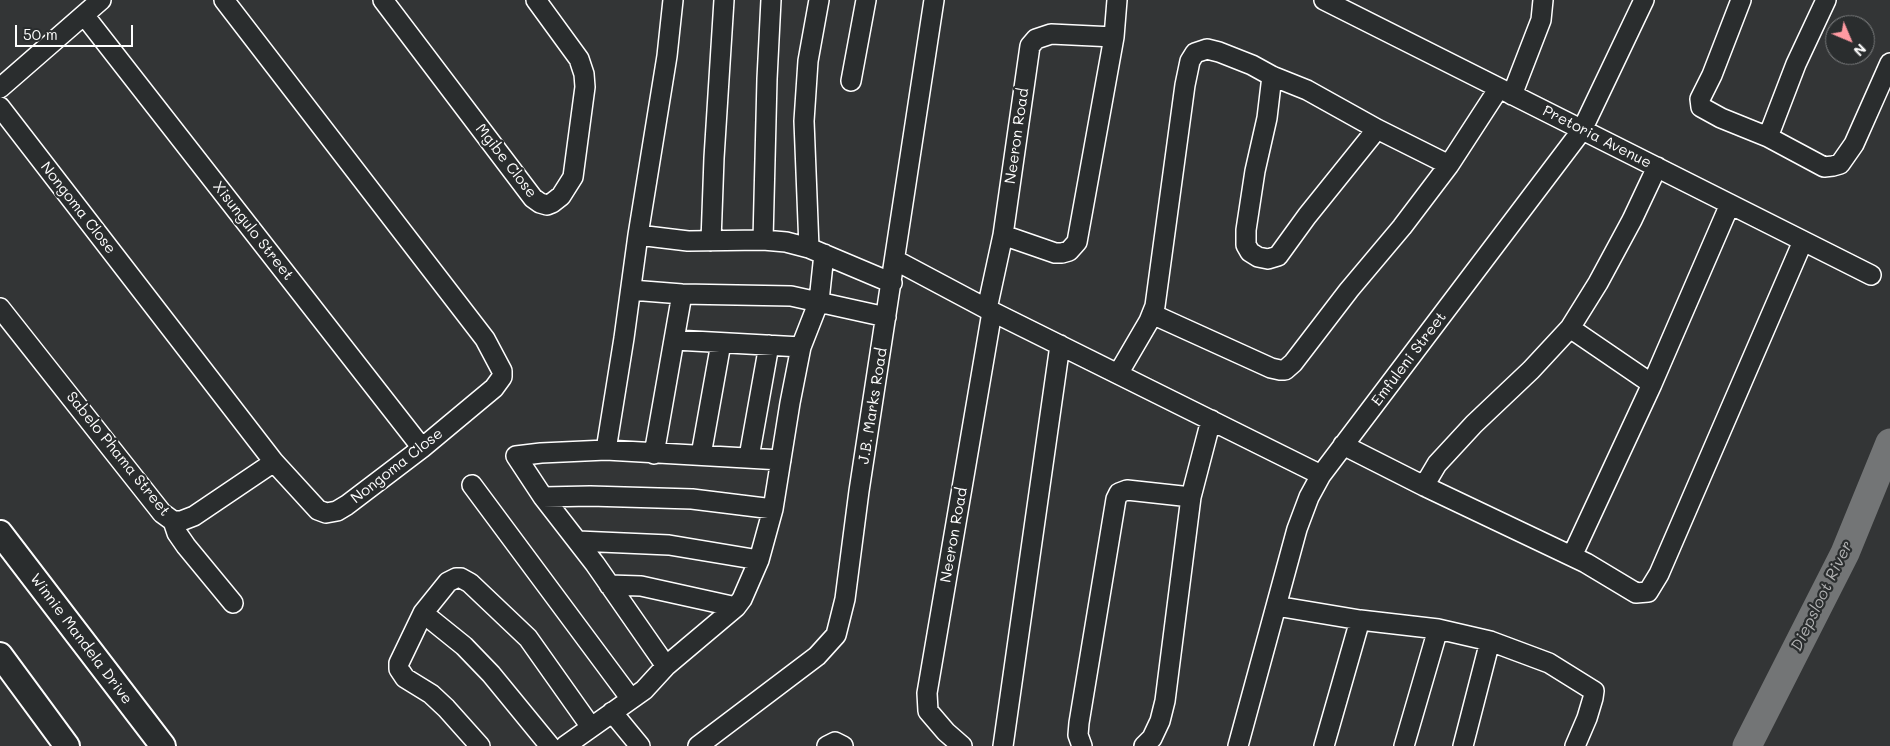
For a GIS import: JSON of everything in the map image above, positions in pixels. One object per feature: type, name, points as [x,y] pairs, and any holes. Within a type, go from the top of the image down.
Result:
[{"type":"main road","name":"Winnie Mandela Drive","points":[[0,533],[162,746]]},
{"type":"main road","points":[[0,655],[68,746]]},
{"type":"street","points":[[0,88],[101,0]]},
{"type":"street","name":"Nongoma Close","points":[[0,107],[274,462],[318,510],[333,512],[347,505],[422,448],[494,388],[502,377],[502,371],[485,339],[224,0]]},
{"type":"street","name":"Mgibe Close","points":[[383,0],[534,198],[540,203],[547,205],[561,196],[573,177],[585,87],[584,74],[579,59],[560,30],[536,0]]},
{"type":"street","points":[[606,450],[638,235],[668,56],[672,0]]},
{"type":"street","points":[[711,241],[724,0]]},
{"type":"street","points":[[763,240],[771,0]]},
{"type":"street","points":[[566,746],[644,690],[666,666],[736,608],[760,560],[773,509],[790,403],[802,347],[818,301],[817,251],[804,121],[808,61],[818,0]]},
{"type":"street","points":[[851,81],[866,0]]},
{"type":"street","name":"J.B. Marks Road","points":[[698,746],[817,656],[836,635],[845,599],[859,491],[934,0]]},
{"type":"street","points":[[1003,235],[1055,253],[1069,251],[1077,242],[1114,37],[1117,0]]},
{"type":"street","name":"Pretoria Avenue","points":[[1324,0],[1357,7],[1505,91],[1871,274]]},
{"type":"street","points":[[1152,314],[1271,368],[1285,370],[1293,363],[1349,290],[1402,226],[1505,91],[1541,20],[1543,0]]},
{"type":"street","name":"Emfuleni Street","points":[[1238,746],[1302,514],[1320,475],[1582,130],[1644,0]]},
{"type":"street","points":[[1741,0],[1700,103],[1701,107],[1720,118],[1768,137],[1824,167],[1840,164],[1854,144],[1890,63]]},
{"type":"street","points":[[1768,137],[1796,64],[1826,0]]},
{"type":"street","name":"Xisungulo Street","points":[[84,15],[422,448]]},
{"type":"street","name":"Neeron Road","points":[[962,746],[946,732],[928,711],[927,693],[1003,235],[1028,53],[1030,46],[1036,39],[1051,34],[1114,37]]},
{"type":"street","points":[[1118,374],[1152,314],[1158,293],[1190,61],[1195,53],[1207,49],[1252,65],[1272,76],[1307,90],[1377,129],[1449,165]]},
{"type":"street","points":[[1272,76],[1267,118],[1246,230],[1246,244],[1250,252],[1258,257],[1268,259],[1278,256],[1377,129]]},
{"type":"street","points":[[1424,486],[1437,464],[1449,450],[1531,370],[1570,328],[1623,237],[1657,167]]},
{"type":"street","points":[[1572,556],[1652,384],[1730,204]]},
{"type":"street","points":[[638,235],[663,239],[786,242],[817,251],[892,283]]},
{"type":"street","points":[[1343,445],[1424,486],[1572,556],[1636,593],[1648,592],[1803,241]]},
{"type":"street","points":[[895,260],[990,310],[1320,475]]},
{"type":"street","points":[[631,290],[682,294],[791,296],[886,317]]},
{"type":"street","points":[[654,454],[682,294]]},
{"type":"street","name":"Sabelo Phama Street","points":[[0,308],[162,513],[173,520],[177,533],[186,546],[233,603]]},
{"type":"street","points":[[1570,328],[1652,384]]},
{"type":"street","points":[[675,340],[802,347]]},
{"type":"street","points":[[701,455],[721,343]]},
{"type":"street","points":[[749,457],[769,345]]},
{"type":"street","points":[[1003,746],[1060,345]]},
{"type":"street","points":[[1144,746],[1152,738],[1160,721],[1165,701],[1191,497],[1211,420]]},
{"type":"street","points":[[666,666],[516,456],[606,450],[781,460]]},
{"type":"street","points":[[173,520],[181,521],[194,516],[274,462]]},
{"type":"street","points":[[472,486],[631,699]]},
{"type":"street","points":[[1082,746],[1078,735],[1079,723],[1116,499],[1119,493],[1127,490],[1191,497]]},
{"type":"street","points":[[544,496],[692,499],[773,509]]},
{"type":"street","points":[[578,541],[669,545],[760,560]]},
{"type":"street","points":[[480,746],[431,694],[400,673],[399,663],[423,613],[448,582],[456,578],[462,578],[470,583],[528,638],[591,727]]},
{"type":"street","points":[[609,584],[641,586],[736,608]]},
{"type":"street","points":[[1276,606],[1360,620],[1438,629],[1490,641],[1549,663],[1594,691],[1589,712],[1575,746]]},
{"type":"street","points":[[423,613],[464,646],[492,674],[550,746]]},
{"type":"street","points":[[1324,746],[1360,620]]},
{"type":"street","points":[[1404,746],[1438,629]]},
{"type":"street","points":[[1463,746],[1490,641]]},
{"type":"street","points":[[612,712],[640,746]]},
{"type":"street","points":[[827,746],[835,742],[844,746]]},
{"type":"waterway","name":"Diepsloot River","points":[[1747,746],[1845,553],[1890,443]]}]
